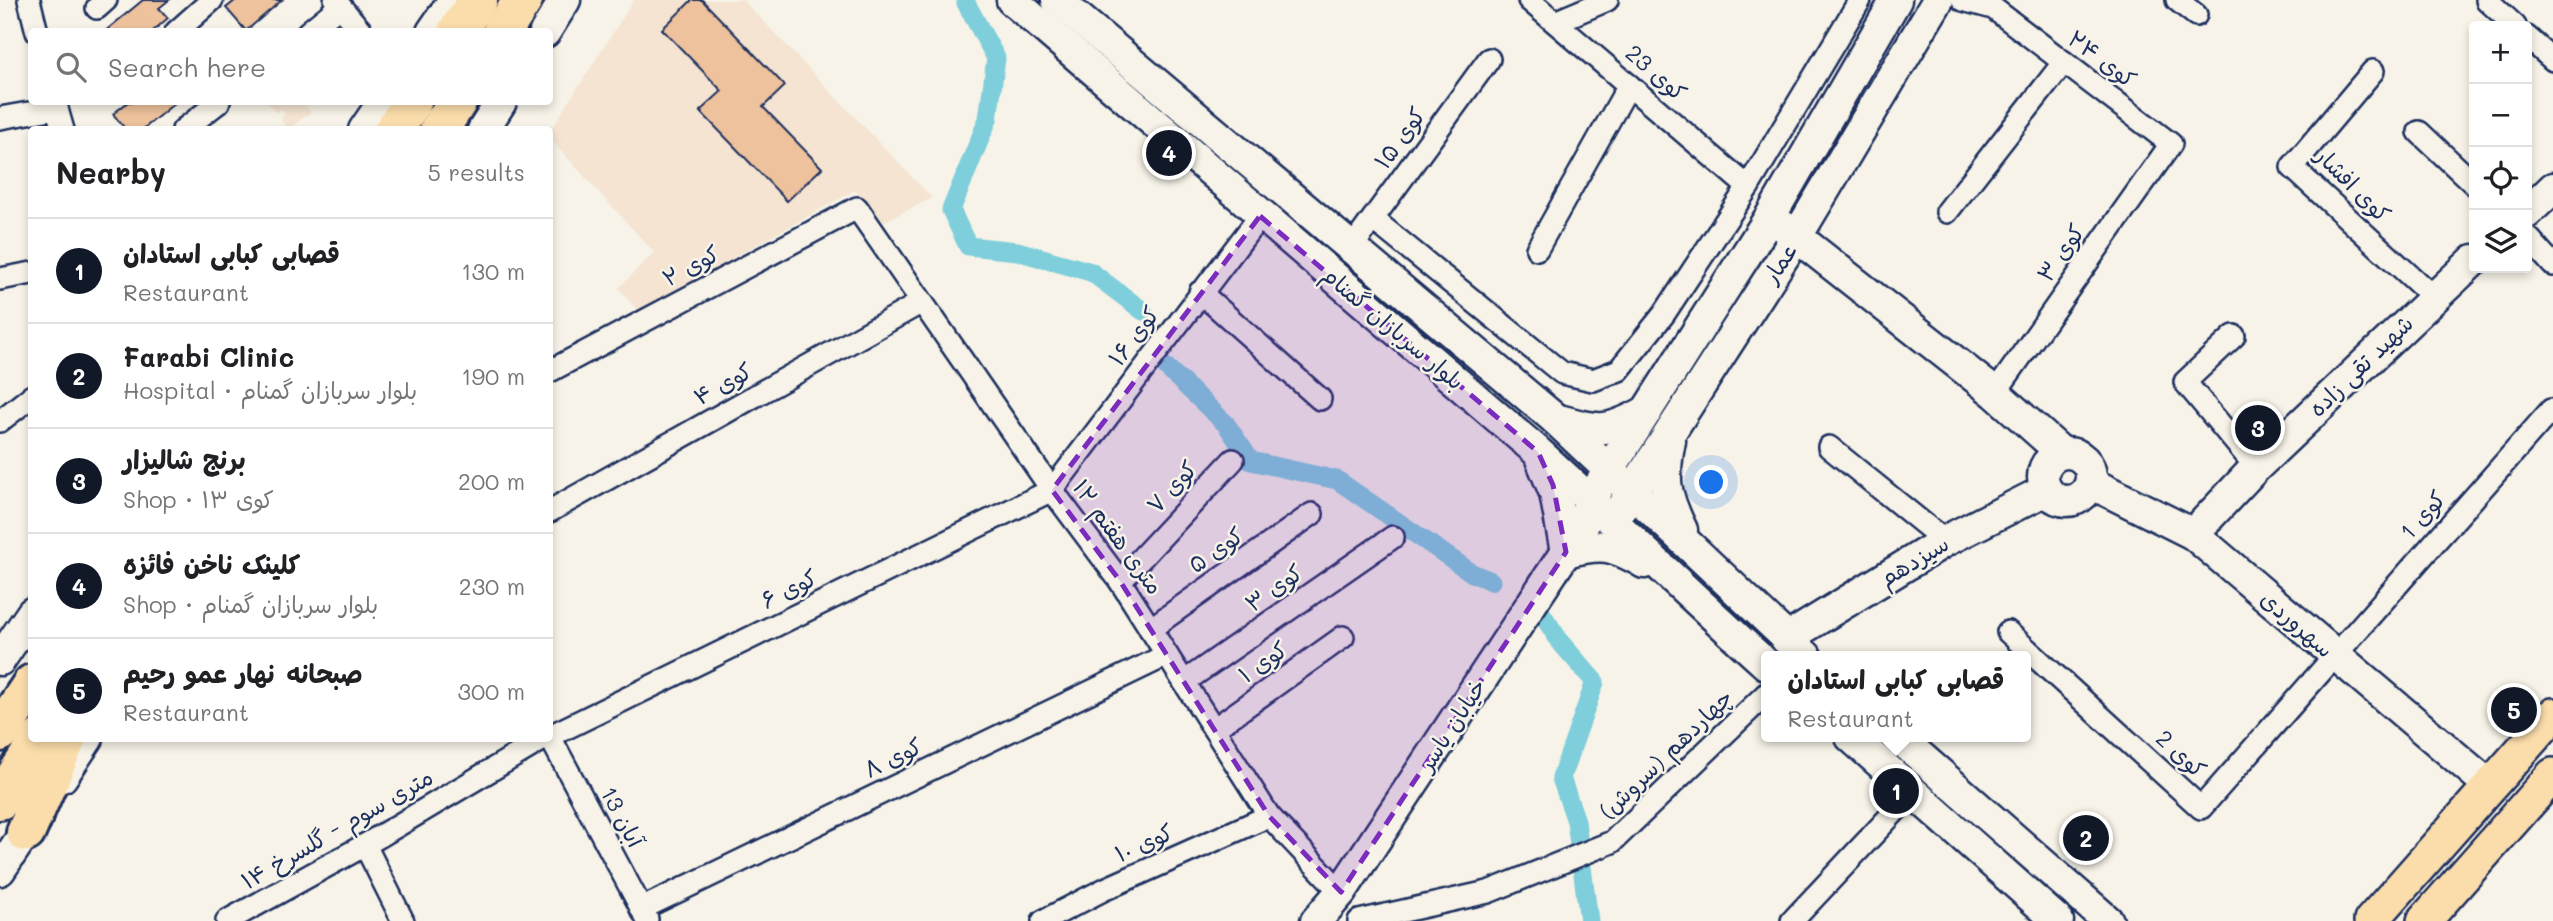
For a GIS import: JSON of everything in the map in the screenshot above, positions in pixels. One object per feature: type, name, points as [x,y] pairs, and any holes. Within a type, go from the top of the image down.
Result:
[{"type":"highway","points":[[460,28],[478,0]]},
{"type":"highway","points":[[505,28],[523,0]]},
{"type":"highway","points":[[397,126],[410,105]]},
{"type":"highway","points":[[442,126],[455,105]]},
{"type":"highway","points":[[0,800],[38,742]]},
{"type":"highway","points":[[26,832],[65,742]]},
{"type":"main road","points":[[2371,921],[2553,715]]},
{"type":"main road","points":[[2424,921],[2553,775]]},
{"type":"street","points":[[29,0],[36,28]]},
{"type":"street","points":[[180,28],[212,0]]},
{"type":"street","points":[[435,28],[454,0]]},
{"type":"street","points":[[548,28],[565,0]]},
{"type":"street","name":"بلوار سربازان گمنام","points":[[1012,0],[1538,452],[1587,513]]},
{"type":"street","name":"بلوار سربازان گمنام","points":[[1057,0],[1556,419],[1796,648]]},
{"type":"street","name":"کوی 23","points":[[1529,0],[1748,187]]},
{"type":"street","points":[[1555,22],[1607,0]]},
{"type":"street","points":[[1374,220],[1562,373],[1592,380],[1619,370],[1664,314],[1748,187],[1860,0]]},
{"type":"street","name":"عمار","points":[[1587,513],[1647,411],[1770,217],[1896,0]]},
{"type":"street","name":"عمار","points":[[1612,519],[1634,492],[1797,236],[1938,0]]},
{"type":"street","name":"کوی ۲۴","points":[[1963,0],[1996,4],[2064,62],[2171,144]]},
{"type":"street","points":[[2177,0],[2196,15]]},
{"type":"street","points":[[2487,0],[2510,21]]},
{"type":"street","points":[[312,28],[338,3],[359,28]]},
{"type":"street","points":[[2532,41],[2553,60]]},
{"type":"street","name":"کوی ۱۵","points":[[1353,246],[1489,60]]},
{"type":"street","points":[[1947,212],[2064,62]]},
{"type":"street","name":"کوی افشار","points":[[2373,71],[2292,167],[2433,297]]},
{"type":"street","points":[[1537,249],[1629,85]]},
{"type":"street","points":[[0,118],[56,105],[62,126]]},
{"type":"street","points":[[188,126],[215,105]]},
{"type":"street","points":[[367,126],[381,105]]},
{"type":"street","points":[[486,126],[499,105]]},
{"type":"street","points":[[2419,132],[2469,179]]},
{"type":"street","name":"کوی ۳","points":[[1995,393],[2171,144]]},
{"type":"street","points":[[2530,210],[2553,188]]},
{"type":"street","name":"۱۲ متری هفتم","points":[[857,208],[1052,490],[1120,581],[1269,816],[1342,892]]},
{"type":"street","name":"کوی ۲","points":[[553,369],[857,208]]},
{"type":"street","name":"کوی ۱۶","points":[[1052,490],[1260,215]]},
{"type":"street","points":[[1770,217],[1995,393],[2062,453]]},
{"type":"street","points":[[2532,242],[2553,265]]},
{"type":"street","name":"شهید تقی زاده","points":[[2193,534],[2256,467],[2469,265]]},
{"type":"street","points":[[0,279],[28,274]]},
{"type":"street","points":[[1200,292],[1320,399]]},
{"type":"street","name":"کوی ۴","points":[[553,509],[922,302]]},
{"type":"street","points":[[1664,314],[1696,335]]},
{"type":"street","points":[[2235,336],[2185,382],[2256,467]]},
{"type":"street","points":[[0,419],[28,399]]},
{"type":"street","name":"کوی 1","points":[[2333,655],[2551,410]]},
{"type":"street","points":[[1556,419],[1592,429],[1616,428],[1647,411]]},
{"type":"street","points":[[1672,430],[1664,467],[1665,496],[1691,550]]},
{"type":"street","points":[[1829,447],[1945,541]]},
{"type":"street","points":[[1538,452],[1553,485],[1566,552],[1595,545],[1615,547],[1667,575]]},
{"type":"street","points":[[2062,453],[2070,453],[2085,460],[2090,467],[2091,483],[2082,497],[2067,502],[2059,500],[2046,490],[2043,483],[2045,467],[2062,453]]},
{"type":"street","name":"کوی ۷","points":[[1120,581],[1233,460]]},
{"type":"street","name":"سهروردی","points":[[2091,483],[2193,534],[2490,786]]},
{"type":"street","name":"کوی ۶","points":[[553,735],[1052,490]]},
{"type":"street","name":"سیزدهم","points":[[1796,648],[1945,541],[2046,490]]},
{"type":"street","points":[[1587,513],[1612,519],[1667,575],[1761,660]]},
{"type":"street","name":"خیابان یاسر","points":[[1317,921],[1342,892],[1566,552],[1587,513]]},
{"type":"street","name":"کوی ۵","points":[[1150,629],[1312,514]]},
{"type":"street","name":"کوی ۳","points":[[1184,682],[1393,537]]},
{"type":"street","points":[[0,660],[28,619]]},
{"type":"street","name":"کوی 2","points":[[2008,632],[2029,651]]},
{"type":"street","name":"کوی ۱","points":[[1214,729],[1343,637]]},
{"type":"street","name":"کوی 2","points":[[2031,653],[2201,807],[2333,655]]},
{"type":"street","name":"کوی ۸","points":[[644,915],[1167,654]]},
{"type":"street","name":"چهاردهم (سروش)","points":[[1359,921],[1488,892],[1612,842],[1761,699]]},
{"type":"street","points":[[0,870],[85,742]]},
{"type":"street","name":"۱۴ متری سوم - گلسرخ","points":[[227,921],[365,845],[540,742]]},
{"type":"street","name":"13 آبان","points":[[551,742],[644,915]]},
{"type":"street","points":[[1857,742],[2058,921]]},
{"type":"street","points":[[1904,742],[2108,921]]},
{"type":"street","points":[[1801,917],[1914,791]]},
{"type":"street","name":"کوی ۱۰","points":[[1043,921],[1105,889],[1269,816]]},
{"type":"street","points":[[365,845],[403,921]]},
{"type":"highlighted area","points":[[1260,216],[1538,452],[1553,485],[1566,552],[1341,892],[1269,816],[1120,581],[1052,490]]},
{"type":"shaded area","points":[[634,0],[743,0],[932,198],[883,222],[855,190],[638,311],[619,288],[654,252],[553,142],[553,126]]},
{"type":"shaded area","points":[[269,105],[305,105],[311,112],[292,126],[286,126],[280,119],[285,114],[282,109],[276,113]]},
{"type":"building","points":[[143,0],[169,0],[159,8],[168,18],[157,28],[109,28]]},
{"type":"building","points":[[236,0],[282,0],[249,28],[243,28],[226,8]]},
{"type":"building","points":[[692,0],[702,0],[785,86],[763,107],[822,168],[787,201],[700,111],[722,91],[662,29]]},
{"type":"building","points":[[124,105],[172,105],[147,126],[123,126],[113,114]]},
{"type":"waterway","points":[[966,3],[996,58],[988,119],[951,210],[968,246],[1017,251],[1091,272],[1143,311]]},
{"type":"waterway","points":[[1166,367],[1226,424],[1251,461],[1337,480],[1472,573],[1491,581]]},
{"type":"waterway","points":[[1542,614],[1561,643],[1595,682],[1561,778],[1576,821],[1589,921]]},
{"type":"place","name":"کلینک ناخن فائزه","points":[[1169,153]]},
{"type":"place","name":"برنج شالیزار","points":[[2258,428]]},
{"type":"place","name":"صبحانه نهار عمو رحیم","points":[[2514,710]]},
{"type":"place","name":"قصابی کبابی استادان","points":[[1896,791]]},
{"type":"place","name":"Farabi Clinic","points":[[2086,838]]}]
